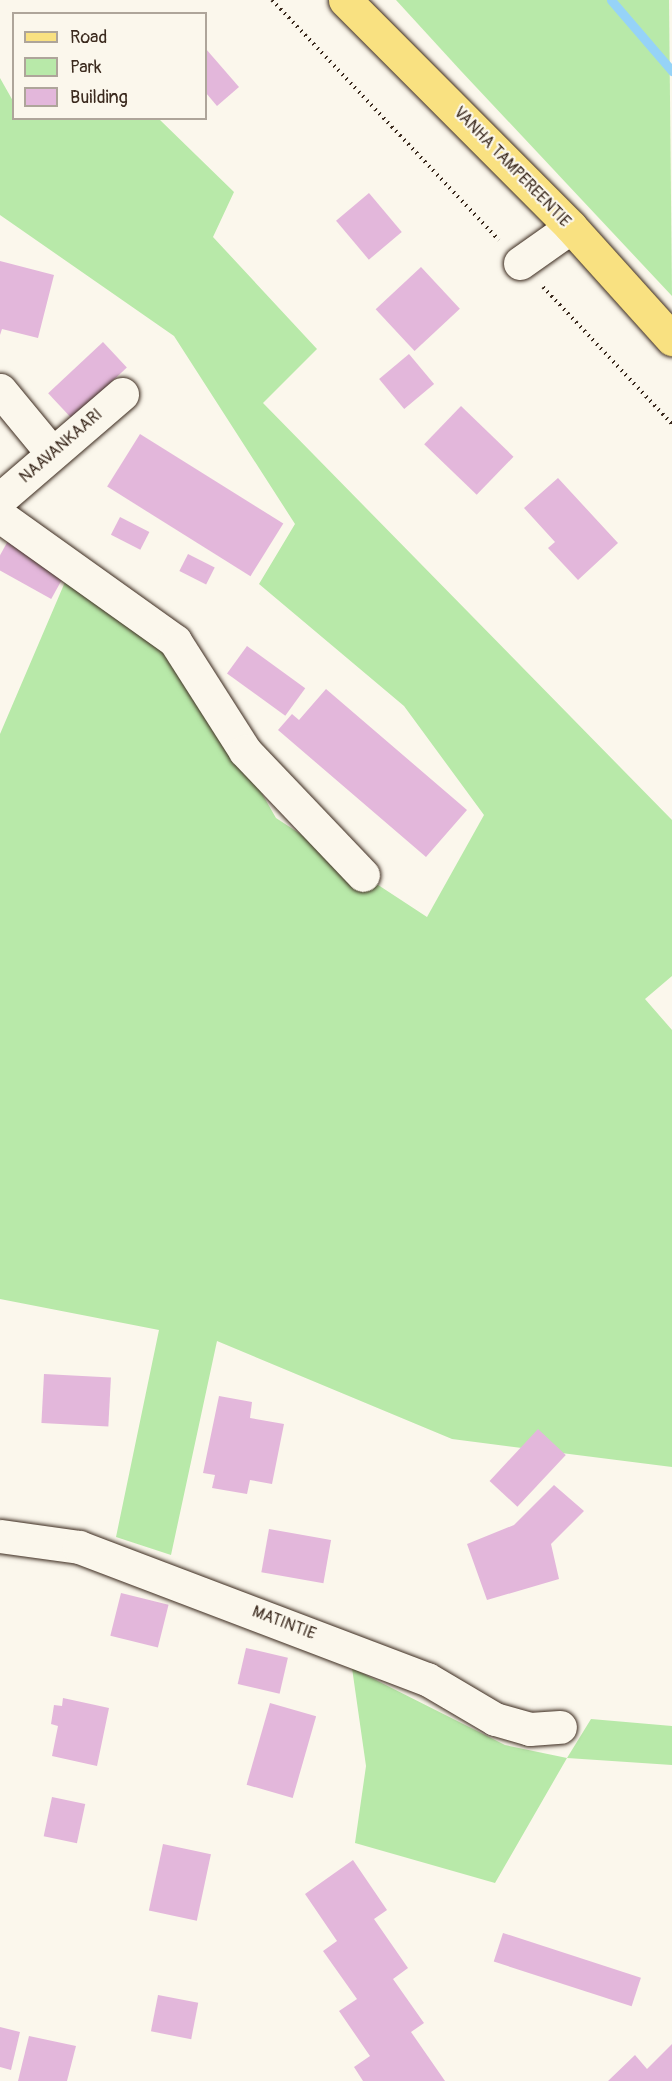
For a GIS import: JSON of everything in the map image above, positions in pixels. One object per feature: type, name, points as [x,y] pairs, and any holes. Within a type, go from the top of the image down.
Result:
[{"type":"main road","name":"VANHA TAMPEREENTIE","points":[[345,0],[571,227],[672,339]]},
{"type":"street","points":[[520,263],[571,227]]},
{"type":"street","points":[[0,390],[52,453]]},
{"type":"street","name":"NAAVANKAARI","points":[[0,499],[122,394]]},
{"type":"street","points":[[0,516],[175,641],[245,751],[363,875]]},
{"type":"street","name":"MATINTIE","points":[[0,1536],[79,1547],[427,1679],[495,1719],[530,1729],[560,1727]]},
{"type":"path","points":[[272,0],[672,424]]},
{"type":"green space","points":[[396,0],[669,0],[672,296],[461,71]]},
{"type":"green space","points":[[0,78],[12,99],[12,120],[160,120],[234,192],[213,237],[317,349],[263,403],[672,820],[672,976],[645,999],[672,1030],[672,1467],[452,1439],[217,1341],[171,1555],[116,1537],[159,1330],[0,1299],[0,734],[65,582],[179,649],[276,818],[427,917],[484,815],[404,706],[259,584],[295,524],[174,336],[0,215]]},
{"type":"green space","points":[[352,1668],[505,1745],[567,1758],[495,1883],[355,1843],[366,1766]]},
{"type":"green space","points":[[591,1719],[672,1726],[672,1765],[567,1758]]},
{"type":"building","points":[[207,50],[239,87],[217,106],[207,94]]},
{"type":"building","points":[[369,193],[402,232],[369,260],[336,221]]},
{"type":"building","points":[[0,261],[54,275],[38,338],[2,329],[0,335]]},
{"type":"building","points":[[421,267],[460,309],[415,351],[376,309]]},
{"type":"building","points":[[103,342],[127,368],[72,419],[48,393]]},
{"type":"building","points":[[409,354],[434,384],[404,409],[379,379]]},
{"type":"building","points":[[461,406],[514,457],[477,495],[424,444]]},
{"type":"building","points":[[140,434],[283,524],[250,576],[107,487]]},
{"type":"building","points":[[558,478],[618,543],[578,580],[548,548],[555,542],[524,508]]},
{"type":"building","points":[[120,517],[149,532],[140,550],[111,535]]},
{"type":"building","points":[[9,539],[67,571],[51,599],[0,571],[0,555]]},
{"type":"building","points":[[188,554],[215,568],[206,585],[179,571]]},
{"type":"building","points":[[247,646],[305,688],[285,716],[227,674]]},
{"type":"building","points":[[326,689],[467,810],[426,857],[278,730],[292,714],[299,720]]},
{"type":"building","points":[[44,1374],[111,1378],[108,1426],[41,1423]]},
{"type":"building","points":[[219,1396],[252,1402],[250,1418],[284,1424],[272,1484],[250,1480],[247,1494],[212,1488],[215,1475],[203,1473]]},
{"type":"building","points":[[538,1429],[566,1455],[517,1507],[490,1481]]},
{"type":"building","points":[[554,1485],[584,1511],[551,1544],[559,1579],[487,1600],[467,1544],[514,1525]]},
{"type":"building","points":[[269,1529],[331,1540],[323,1583],[261,1572]]},
{"type":"building","points":[[121,1593],[169,1605],[158,1648],[110,1636]]},
{"type":"building","points":[[246,1648],[288,1658],[280,1694],[238,1684]]},
{"type":"building","points":[[63,1698],[109,1708],[97,1766],[52,1756],[58,1726],[51,1724],[54,1705],[62,1706]]},
{"type":"building","points":[[270,1703],[316,1716],[293,1798],[247,1785]]},
{"type":"building","points":[[52,1797],[85,1804],[77,1843],[44,1836]]},
{"type":"building","points":[[163,1844],[211,1854],[197,1921],[149,1911]]},
{"type":"building","points":[[353,1860],[387,1910],[374,1919],[408,1968],[393,1979],[424,2023],[411,2032],[445,2081],[363,2081],[354,2067],[370,2056],[339,2011],[357,1999],[323,1951],[337,1941],[305,1894]]},
{"type":"building","points":[[503,1933],[641,1978],[632,2006],[494,1962]]},
{"type":"building","points":[[158,1995],[198,2003],[191,2039],[151,2031]]},
{"type":"building","points":[[0,2027],[20,2032],[11,2070],[0,2067]]},
{"type":"building","points":[[29,2036],[76,2046],[67,2081],[18,2081]]},
{"type":"building","points":[[672,2044],[672,2081],[608,2081],[635,2055],[647,2069]]},
{"type":"waterway","points":[[611,0],[672,71]]}]
